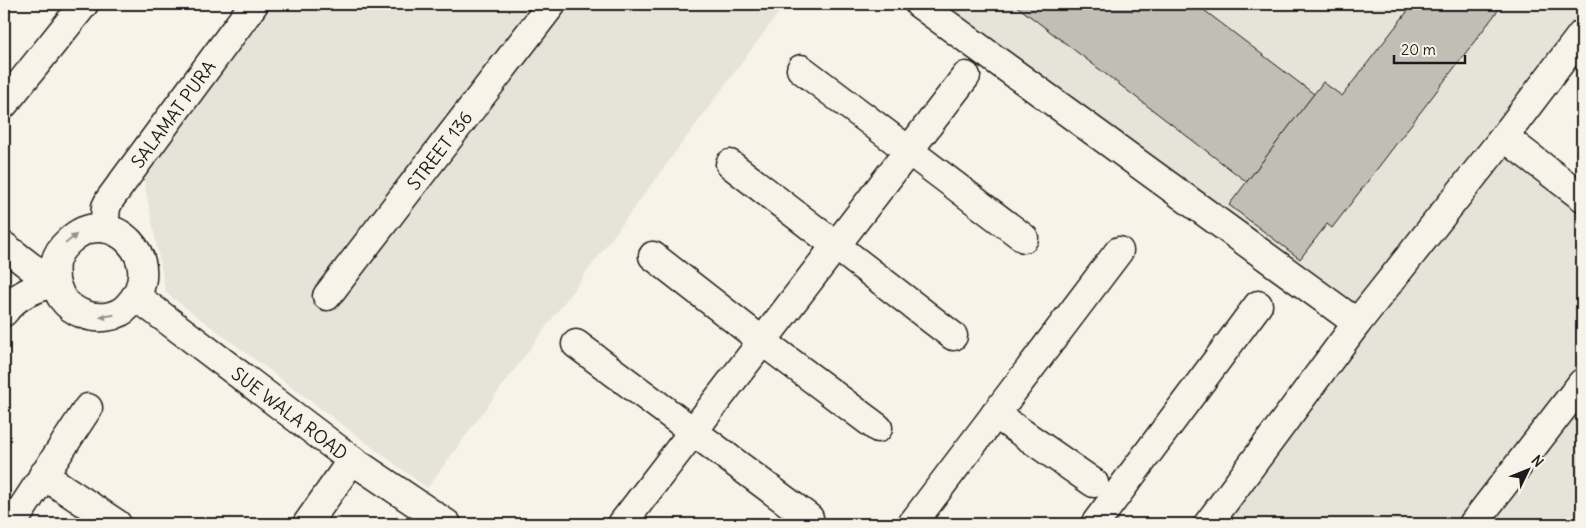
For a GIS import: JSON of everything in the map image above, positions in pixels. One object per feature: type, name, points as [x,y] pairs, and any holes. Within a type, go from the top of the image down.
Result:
[{"type":"street","points":[[4,104],[84,4]]},
{"type":"street","name":"SALAMAT PURA","points":[[104,228],[106,207],[110,199],[254,4]]},
{"type":"street","name":"STREET 136","points":[[327,296],[552,4]]},
{"type":"street","points":[[919,4],[1357,323]]},
{"type":"street","points":[[1208,524],[1357,323],[1504,137],[1582,34]]},
{"type":"street","points":[[801,69],[1024,238]]},
{"type":"street","points":[[622,524],[966,76]]},
{"type":"street","points":[[1504,137],[1582,197]]},
{"type":"street","points":[[730,164],[953,336]]},
{"type":"street","points":[[104,228],[124,236],[136,248],[142,264],[143,281],[137,297],[124,310],[108,317],[91,317],[74,310],[62,298],[55,282],[55,264],[62,247],[75,235],[92,229],[104,228]]},
{"type":"street","points":[[4,246],[55,282]]},
{"type":"street","points":[[912,524],[1119,251]]},
{"type":"street","points":[[653,256],[878,428]]},
{"type":"street","points":[[4,312],[12,301],[21,295],[55,282]]},
{"type":"street","name":"SUE WALA ROAD","points":[[137,297],[352,460],[447,524]]},
{"type":"street","points":[[1095,524],[1258,305]]},
{"type":"street","points":[[576,344],[809,518]]},
{"type":"street","points":[[1473,524],[1582,383]]},
{"type":"street","points":[[12,524],[88,408]]},
{"type":"street","points":[[995,414],[1094,483]]},
{"type":"street","points":[[307,524],[352,460]]},
{"type":"street","points":[[43,475],[117,524]]},
{"type":"shaded area","points":[[268,4],[785,4],[427,488],[166,293],[141,166]]},
{"type":"shaded area","points":[[919,4],[1582,4],[1582,34],[1509,131],[1582,189],[1582,524],[1208,524],[1356,323]]},
{"type":"building","points":[[1014,4],[1196,4],[1314,94],[1247,182]]},
{"type":"building","points":[[1413,4],[1503,4],[1332,228],[1327,224],[1300,259],[1229,205],[1323,82],[1342,96]]}]
